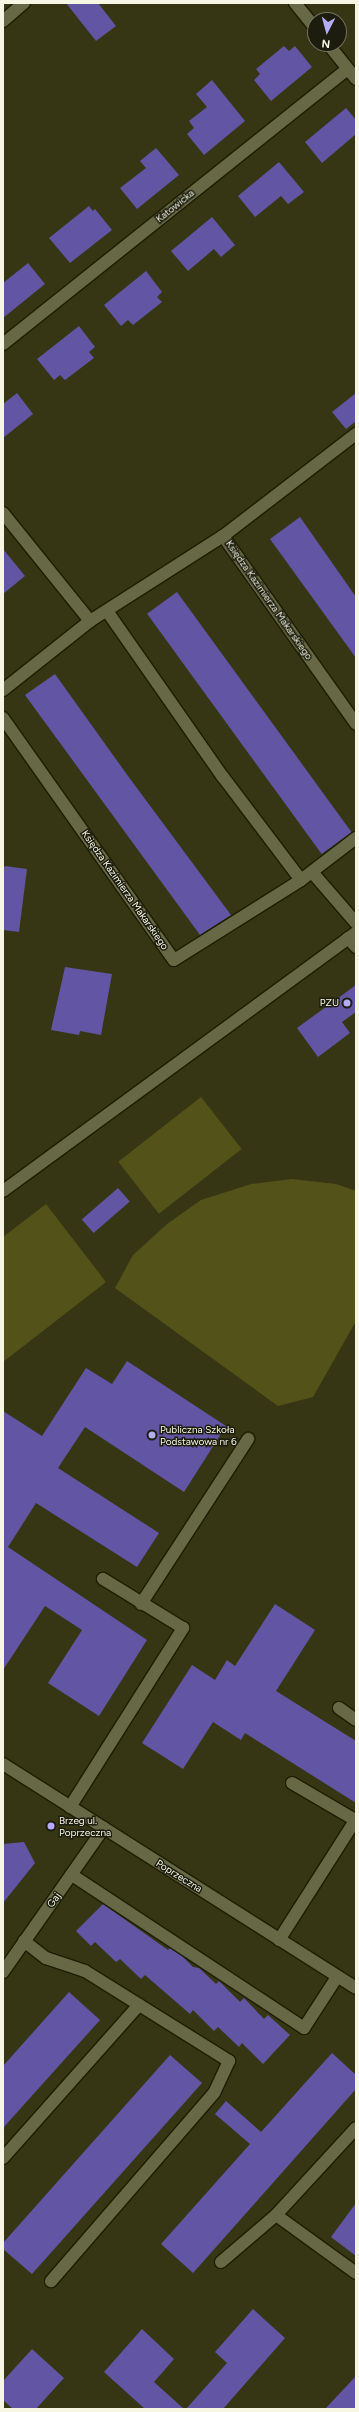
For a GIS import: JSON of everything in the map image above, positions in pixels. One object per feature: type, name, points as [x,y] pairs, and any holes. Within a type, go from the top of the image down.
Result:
[{"type":"street","points":[[3,21],[24,3]]},
{"type":"street","points":[[295,3],[307,18]]},
{"type":"street","points":[[334,52],[356,79]]},
{"type":"street","name":"Katowicka","points":[[3,344],[347,69]]},
{"type":"street","name":"Księdza Kazimierza Makarskiego","points":[[3,690],[90,621],[223,536],[356,434]]},
{"type":"street","points":[[3,513],[90,621]]},
{"type":"street","name":"Księdza Kazimierza Makarskiego","points":[[223,536],[356,724]]},
{"type":"street","points":[[107,611],[223,777],[301,880]]},
{"type":"street","name":"Księdza Kazimierza Makarskiego","points":[[3,718],[174,960],[301,880],[356,838]]},
{"type":"street","points":[[312,872],[356,923]]},
{"type":"street","points":[[3,1191],[353,939]]},
{"type":"street","points":[[141,1604],[248,1438]]},
{"type":"street","points":[[70,1807],[183,1628],[141,1604],[103,1579]]},
{"type":"street","points":[[339,1708],[356,1720]]},
{"type":"street","name":"Poprzeczna","points":[[3,1764],[356,1988]]},
{"type":"street","points":[[279,1940],[355,1819],[292,1783]]},
{"type":"street","name":"Gaj","points":[[3,1972],[104,1828]]},
{"type":"street","points":[[72,1875],[304,2028],[337,1977]]},
{"type":"street","points":[[24,1941],[46,1958],[85,1971],[229,2061],[214,2094],[51,2280]]},
{"type":"street","points":[[3,2158],[139,2005]]},
{"type":"street","points":[[221,2262],[276,2215],[354,2133]]},
{"type":"street","points":[[276,2215],[356,2273]]},
{"type":"shaded area","points":[[201,1097],[242,1149],[159,1214],[118,1162]]},
{"type":"shaded area","points":[[292,1179],[336,1184],[356,1191],[356,1321],[313,1397],[278,1406],[115,1288],[133,1255],[167,1224],[201,1200],[251,1184]]},
{"type":"shaded area","points":[[46,1204],[106,1282],[3,1362],[3,1237]]},
{"type":"building","points":[[66,3],[98,3],[116,26],[96,41]]},
{"type":"building","points":[[284,46],[289,51],[295,46],[312,67],[271,101],[254,80],[260,74],[256,69]]},
{"type":"building","points":[[212,80],[245,121],[204,155],[187,134],[194,128],[189,121],[207,107],[196,94]]},
{"type":"building","points":[[346,108],[356,120],[356,134],[322,163],[305,142]]},
{"type":"building","points":[[156,148],[179,175],[137,209],[120,188],[146,168],[140,161]]},
{"type":"building","points":[[279,162],[304,192],[288,204],[281,196],[255,217],[238,196]]},
{"type":"building","points":[[89,206],[93,211],[95,209],[112,230],[70,263],[49,238]]},
{"type":"building","points":[[212,217],[235,245],[221,257],[214,249],[188,271],[171,251]]},
{"type":"building","points":[[28,263],[45,284],[3,318],[3,283]]},
{"type":"building","points":[[146,271],[162,292],[157,297],[162,302],[133,325],[128,320],[121,326],[104,305]]},
{"type":"building","points":[[79,326],[95,347],[89,352],[94,358],[65,380],[60,375],[54,380],[37,359]]},
{"type":"building","points":[[17,393],[33,414],[3,438],[3,404]]},
{"type":"building","points":[[356,393],[356,421],[346,429],[332,412]]},
{"type":"building","points":[[300,517],[356,597],[356,658],[270,539]]},
{"type":"building","points":[[3,549],[25,576],[3,594]]},
{"type":"building","points":[[177,592],[352,832],[322,854],[147,614]]},
{"type":"building","points":[[55,674],[128,776],[231,915],[200,935],[25,695]]},
{"type":"building","points":[[5,866],[27,869],[19,932],[3,930],[3,869]]},
{"type":"building","points":[[65,967],[112,974],[101,1035],[80,1031],[79,1035],[51,1030]]},
{"type":"building","points":[[356,985],[356,1012],[342,1022],[350,1033],[318,1057],[297,1028]]},
{"type":"building","points":[[118,1188],[130,1202],[94,1233],[82,1219]]},
{"type":"building","points":[[127,1361],[226,1426],[184,1492],[85,1427],[58,1468],[159,1533],[137,1567],[36,1503],[8,1547],[147,1640],[99,1716],[48,1683],[82,1630],[45,1606],[3,1670],[3,1411],[42,1436],[86,1368],[112,1384]]},
{"type":"building","points":[[275,1604],[315,1630],[276,1691],[356,1741],[356,1803],[245,1733],[241,1740],[213,1722],[183,1769],[142,1743],[192,1665],[215,1680],[227,1660],[235,1666]]},
{"type":"building","points":[[24,1842],[35,1863],[3,1903],[3,1844]]},
{"type":"building","points":[[103,1904],[168,1950],[170,1948],[182,1956],[193,1967],[199,1968],[216,1984],[219,1981],[240,2002],[244,1998],[264,2019],[268,2015],[290,2035],[263,2064],[242,2043],[239,2047],[218,2027],[214,2031],[193,2010],[190,2014],[145,1975],[141,1979],[120,1959],[116,1962],[95,1942],[91,1946],[76,1931]]},
{"type":"building","points":[[69,1992],[100,2020],[3,2128],[3,2066]]},
{"type":"building","points":[[332,2053],[356,2075],[356,2089],[193,2273],[161,2244],[250,2144],[215,2114],[226,2101],[261,2132]]},
{"type":"building","points":[[170,2055],[202,2083],[32,2274],[3,2249],[3,2243]]},
{"type":"building","points":[[356,2203],[356,2256],[331,2237]]},
{"type":"building","points":[[253,2309],[285,2338],[223,2409],[186,2409],[227,2363],[215,2352]]},
{"type":"building","points":[[142,2329],[174,2359],[154,2382],[184,2409],[145,2409],[104,2372]]},
{"type":"building","points":[[32,2349],[64,2378],[36,2409],[13,2409],[3,2400],[3,2381]]},
{"type":"building","points":[[356,2376],[356,2409],[325,2409]]},
{"type":"place","name":"PZU","points":[[347,1003]]},
{"type":"place","name":"Publiczna Szkoła Podstawowa nr 6","points":[[152,1435]]},
{"type":"place","name":"Brzeg ul. Poprzeczna","points":[[51,1826]]}]
